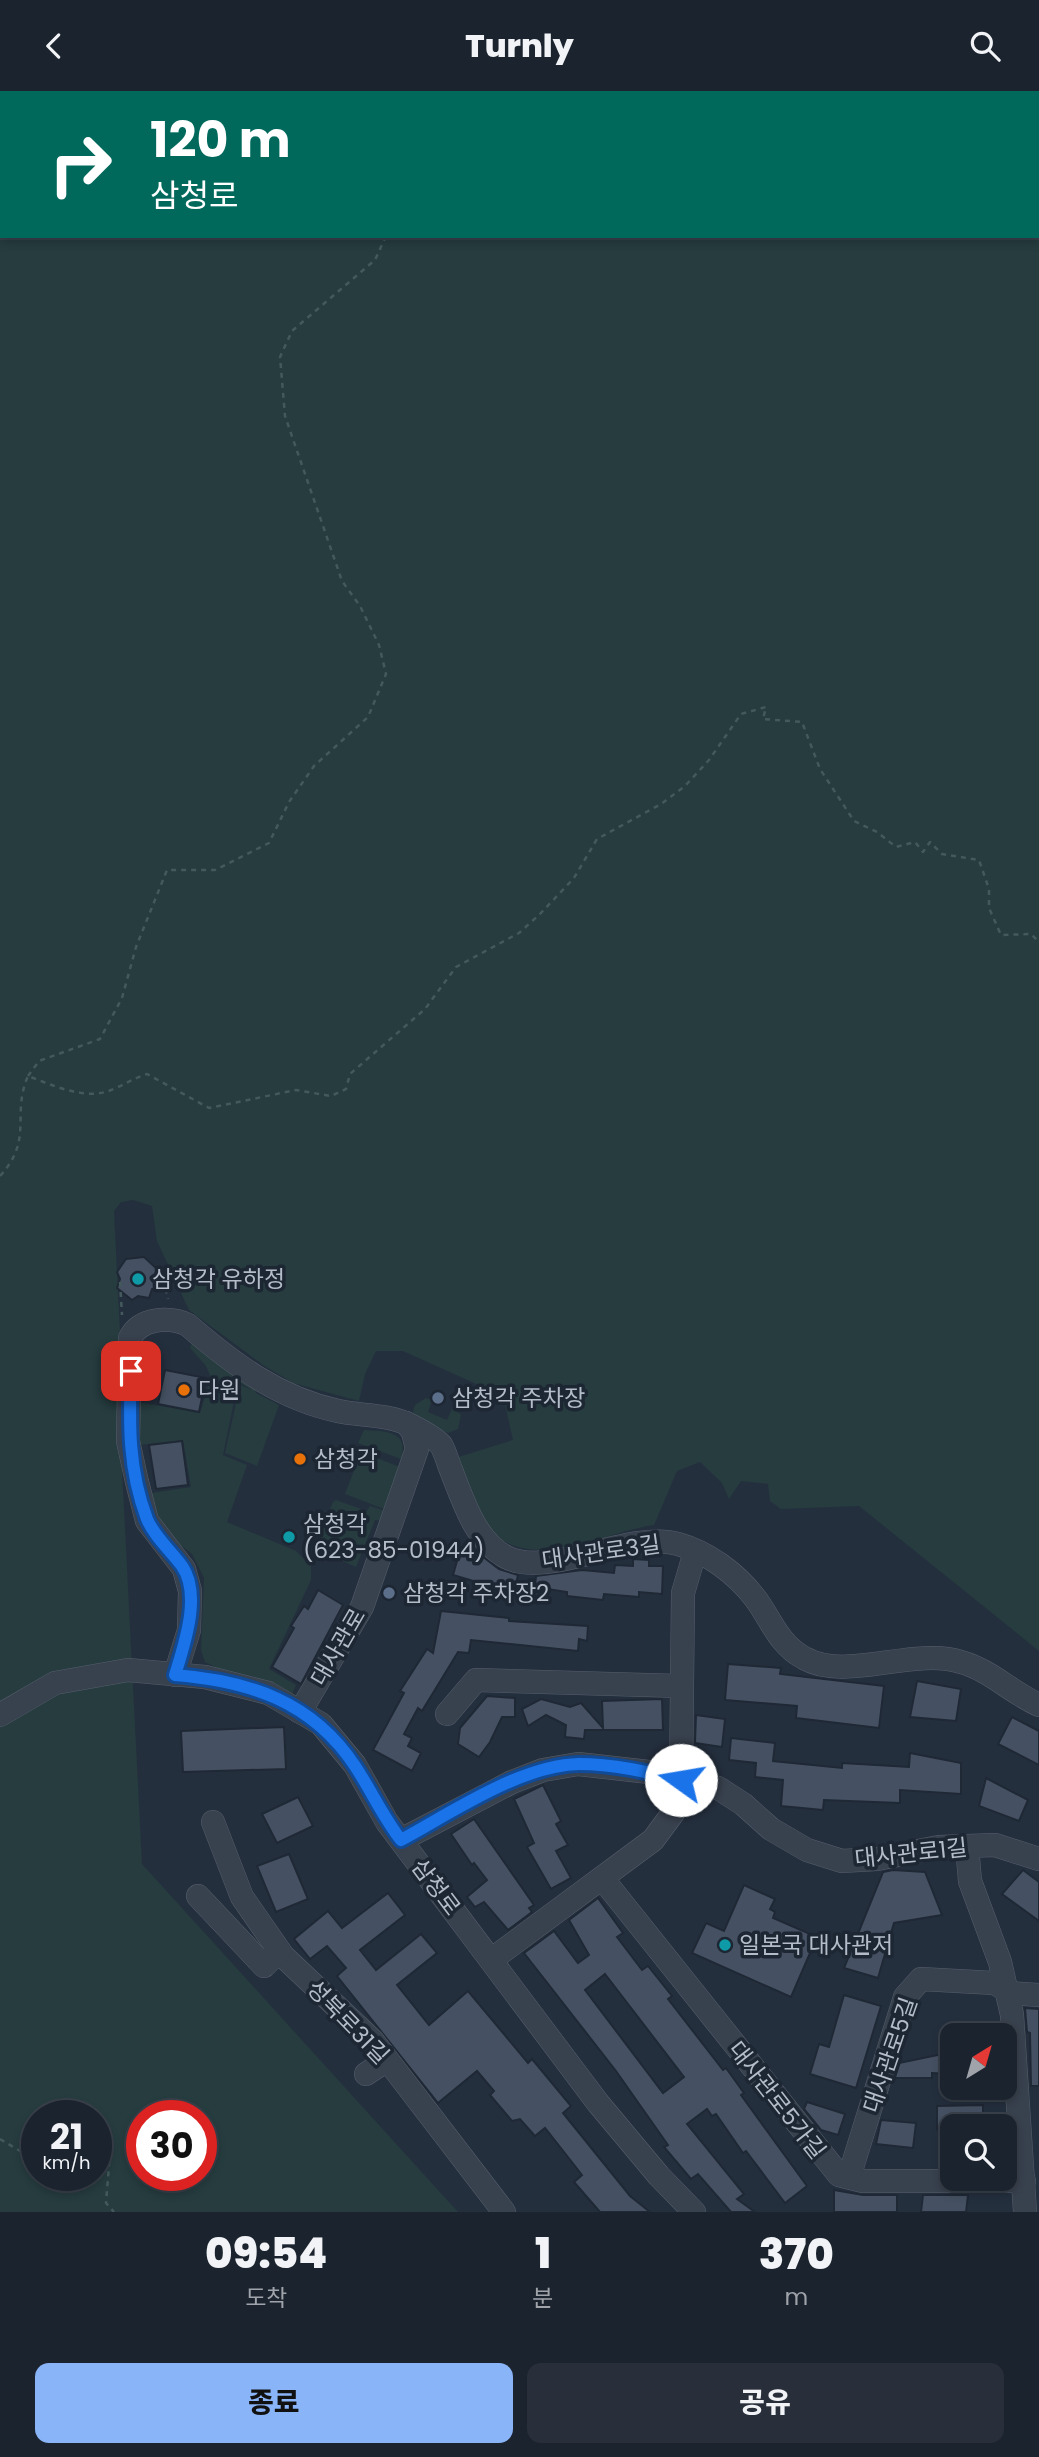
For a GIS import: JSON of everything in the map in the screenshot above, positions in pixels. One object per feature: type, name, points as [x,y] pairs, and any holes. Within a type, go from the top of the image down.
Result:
[{"type":"street","name":"대사관로3길","points":[[130,1338],[136,1326],[146,1322],[180,1321],[259,1382],[337,1411],[406,1423],[441,1446],[465,1506],[483,1538],[507,1558],[535,1563],[656,1541],[678,1544],[725,1567],[755,1597],[780,1640],[804,1659],[831,1667],[929,1657],[961,1662],[997,1679],[1039,1705]]},
{"type":"street","points":[[130,1338],[128,1441],[137,1482],[147,1521],[184,1569],[190,1591],[190,1630],[175,1675]]},
{"type":"street","name":"대사관로","points":[[300,1712],[362,1607],[417,1449],[413,1432],[406,1423]]},
{"type":"street","name":"대사관로3길","points":[[491,1960],[653,1840],[673,1814],[681,1780],[683,1593],[695,1552]]},
{"type":"street","name":"삼청로","points":[[0,1715],[55,1683],[128,1670],[205,1677],[268,1693],[321,1724],[355,1765],[401,1840],[598,2103],[659,2176],[694,2212]]},
{"type":"street","points":[[447,1714],[476,1680],[680,1686]]},
{"type":"street","name":"대사관로1길","points":[[401,1840],[512,1782],[543,1770],[578,1764],[649,1772],[718,1788],[743,1804],[771,1829],[807,1850],[842,1860],[995,1845],[1039,1859]]},
{"type":"street","name":"성북로31길","points":[[213,1822],[242,1896],[279,1951],[373,2041],[504,2212]]},
{"type":"street","points":[[967,1846],[970,1881],[1000,1962],[1012,2015],[1025,2212]]},
{"type":"street","name":"대사관로5가길","points":[[602,1878],[830,2166],[839,2175],[849,2178]]},
{"type":"street","points":[[198,1896],[264,1966],[279,1951]]},
{"type":"street","name":"대사관로5길","points":[[849,2178],[905,1997],[921,1979],[994,1983],[1007,1991]]},
{"type":"street","points":[[1007,1991],[1039,1995]]},
{"type":"street","points":[[366,2074],[387,2060]]},
{"type":"street","points":[[849,2178],[863,2181],[1024,2181]]},
{"type":"path","points":[[0,1176],[17,1153],[22,1135],[21,1092],[28,1076],[39,1061],[100,1039],[122,998],[136,947],[167,870],[215,870],[269,843],[289,801],[314,766],[368,717],[386,674],[379,645],[360,606],[342,581],[332,556],[285,416],[280,357],[292,331],[375,260],[385,238]]},
{"type":"path","points":[[28,1076],[62,1089],[91,1093],[110,1091],[126,1081],[147,1074],[209,1108],[296,1090],[331,1096],[346,1089],[350,1074],[425,1009],[443,990],[456,967],[519,933],[574,878],[597,839],[661,804],[685,786],[709,760],[741,713],[766,707],[763,719],[802,722],[820,769],[853,821],[877,832],[896,847],[915,842],[923,852],[930,842],[942,854],[979,860],[989,889],[989,908],[1001,935],[1031,934],[1039,942]]},
{"type":"path","points":[[120,1282],[123,1321],[130,1338]]},
{"type":"path","points":[[0,2139],[21,2152]]},
{"type":"path","points":[[107,2191],[106,2203],[114,2212]]},
{"type":"green space","points":[[0,238],[1039,238],[1039,1651],[859,1506],[781,1509],[770,1501],[768,1484],[741,1481],[729,1499],[722,1483],[700,1462],[677,1471],[654,1525],[547,1550],[526,1549],[507,1543],[484,1523],[452,1459],[513,1440],[503,1396],[403,1351],[376,1351],[365,1374],[359,1401],[293,1383],[263,1365],[189,1310],[157,1241],[152,1206],[133,1200],[121,1202],[114,1211],[121,1354],[120,1430],[142,1864],[458,2212],[0,2212]]},
{"type":"green space","points":[[192,1342],[253,1384],[256,1393],[279,1405],[257,1466],[225,1453],[240,1385],[252,1390],[238,1382],[223,1455],[247,1465],[227,1522],[296,1551],[311,1566],[311,1580],[269,1669],[296,1685],[292,1694],[254,1677],[228,1673],[205,1662],[201,1650],[204,1578],[192,1554],[166,1534],[146,1502],[151,1493],[191,1487],[183,1440],[140,1445],[138,1402],[200,1413],[211,1378],[206,1366],[190,1348]]},
{"type":"green space","points":[[426,1398],[432,1400],[428,1412],[447,1420],[452,1409],[461,1414],[458,1429],[448,1433],[418,1421],[413,1411],[415,1405]]},
{"type":"green space","points":[[364,1430],[394,1434],[402,1443],[401,1459],[358,1443]]},
{"type":"green space","points":[[361,1452],[400,1467],[384,1509],[345,1494]]},
{"type":"green space","points":[[336,1500],[367,1511],[370,1506],[386,1511],[383,1521],[375,1520],[356,1567],[327,1554],[313,1553]]},
{"type":"building","name":"삼청각 유하정","points":[[144,1257],[157,1269],[156,1279],[160,1287],[152,1289],[149,1298],[138,1296],[132,1300],[117,1288],[120,1279],[117,1272],[126,1259]]},
{"type":"building","points":[[165,1370],[206,1378],[199,1412],[158,1404]]},
{"type":"building","points":[[182,1441],[188,1485],[156,1489],[149,1445]]},
{"type":"building","points":[[461,1547],[478,1553],[499,1569],[518,1575],[514,1593],[453,1575]]},
{"type":"building","points":[[633,1559],[649,1560],[649,1566],[663,1566],[662,1594],[639,1592],[639,1597],[604,1594],[603,1600],[567,1596],[567,1592],[535,1587],[536,1576],[582,1570],[614,1573],[615,1565],[633,1566]]},
{"type":"building","points":[[318,1590],[343,1605],[301,1684],[272,1667],[294,1628],[291,1626],[304,1606],[308,1609]]},
{"type":"building","points":[[441,1611],[509,1618],[509,1621],[588,1626],[587,1641],[579,1639],[578,1651],[471,1640],[469,1653],[458,1652],[422,1711],[418,1708],[404,1734],[412,1738],[408,1746],[421,1753],[412,1771],[373,1750],[404,1693],[400,1691],[427,1649],[433,1653]]},
{"type":"building","points":[[728,1664],[781,1668],[780,1674],[884,1686],[879,1728],[796,1718],[797,1706],[725,1700]]},
{"type":"building","points":[[917,1681],[961,1689],[956,1721],[910,1717]]},
{"type":"building","points":[[487,1696],[515,1698],[515,1717],[502,1717],[479,1757],[458,1744],[460,1728]]},
{"type":"building","points":[[541,1699],[570,1707],[581,1703],[603,1728],[602,1701],[662,1699],[663,1730],[585,1730],[584,1739],[565,1737],[566,1725],[546,1715],[528,1726],[522,1709]]},
{"type":"building","points":[[696,1715],[725,1719],[722,1747],[695,1743]]},
{"type":"building","points":[[1012,1717],[1039,1731],[1039,1765],[998,1744]]},
{"type":"building","points":[[284,1727],[286,1769],[183,1772],[181,1731]]},
{"type":"building","points":[[731,1738],[775,1743],[773,1761],[842,1768],[842,1763],[909,1767],[910,1753],[961,1763],[961,1794],[900,1790],[900,1803],[824,1800],[823,1810],[781,1806],[783,1780],[755,1777],[756,1763],[729,1760]]},
{"type":"building","points":[[986,1778],[1028,1800],[1019,1821],[979,1806]]},
{"type":"building","points":[[543,1785],[561,1821],[556,1824],[568,1845],[556,1851],[571,1878],[551,1889],[527,1847],[534,1843],[514,1799]]},
{"type":"building","points":[[298,1797],[313,1826],[277,1843],[262,1814]]},
{"type":"building","points":[[474,1819],[534,1905],[529,1908],[532,1912],[508,1930],[484,1902],[475,1907],[467,1897],[487,1880],[474,1863],[472,1865],[451,1834]]},
{"type":"building","points":[[289,1854],[308,1899],[276,1912],[257,1866]]},
{"type":"building","points":[[1023,1870],[1039,1882],[1039,1921],[1002,1894]]},
{"type":"building","points":[[883,1872],[925,1872],[942,1915],[894,1923],[878,1978],[844,1968]]},
{"type":"building","name":"일본국 대사관저","points":[[744,1885],[775,1899],[770,1909],[775,1912],[773,1918],[817,1937],[791,1997],[692,1953],[706,1923],[724,1931]]},
{"type":"building","points":[[388,1893],[405,1915],[360,1950],[376,1970],[421,1934],[437,1953],[397,1985],[429,2025],[468,1991],[528,2063],[532,2059],[571,2106],[563,2113],[630,2196],[650,2212],[600,2212],[574,2182],[582,2175],[545,2128],[535,2136],[520,2119],[512,2121],[490,2095],[494,2091],[477,2071],[438,2103],[337,1976],[346,1968],[327,1946],[310,1959],[294,1939],[328,1911],[342,1928]]},
{"type":"building","points":[[598,1898],[623,1933],[617,1937],[642,1970],[648,1966],[672,1996],[668,1999],[723,2070],[726,2068],[744,2093],[741,2095],[807,2186],[785,2203],[746,2151],[743,2153],[716,2114],[712,2116],[707,2109],[687,2124],[744,2194],[737,2199],[755,2212],[731,2212],[698,2174],[691,2179],[664,2147],[668,2145],[616,2071],[524,1953],[554,1931],[578,1963],[589,1955],[569,1920]],"holes":[[[605,1974],[684,2077],[663,2093],[585,1990]]]},
{"type":"building","points":[[844,1995],[881,2006],[856,2088],[810,2074],[819,2044],[829,2047]]},
{"type":"building","points":[[1025,2008],[1039,2009],[1039,2086],[1031,2086],[1030,2033],[1027,2032]]},
{"type":"building","points":[[940,2054],[940,2073],[932,2073],[932,2078],[895,2078],[899,2063]]},
{"type":"building","points":[[807,2102],[845,2114],[838,2135],[821,2130],[804,2109]]},
{"type":"building","points":[[983,2105],[983,2114],[940,2114],[940,2130],[937,2130],[937,2106]]},
{"type":"building","points":[[881,2120],[916,2123],[913,2148],[876,2144]]},
{"type":"building","points":[[834,2190],[863,2195],[897,2195],[897,2212],[834,2212]]},
{"type":"building","points":[[923,2195],[968,2195],[966,2212],[921,2212]]},
{"type":"place","name":"삼청각 유하정","points":[[138,1279]]},
{"type":"place","name":"다원","points":[[184,1390]]},
{"type":"place","name":"삼청각 주차장","points":[[438,1398]]},
{"type":"place","name":"삼청각","points":[[300,1459]]},
{"type":"place","name":"삼청각 (623-85-01944)","points":[[289,1537]]},
{"type":"place","name":"삼청각 주차장2","points":[[389,1593]]},
{"type":"place","name":"일본국 대사관저","points":[[725,1945]]},
{"type":"route","points":[[131,1371],[128,1441],[147,1521],[184,1569],[190,1591],[190,1630],[175,1675],[205,1677],[268,1693],[321,1724],[355,1765],[387,1822],[401,1840],[512,1782],[543,1770],[578,1764],[649,1772],[681,1780]]}]
